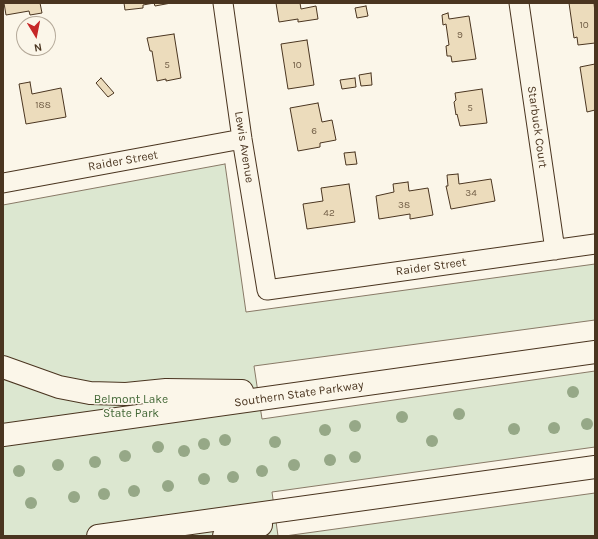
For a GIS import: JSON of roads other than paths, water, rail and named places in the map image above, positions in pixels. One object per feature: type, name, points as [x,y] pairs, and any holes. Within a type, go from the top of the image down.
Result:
[{"type":"highway","name":"Southern State Parkway","points":[[3,435],[595,352]]},
{"type":"highway","points":[[3,368],[59,387],[90,393],[126,394],[166,390],[314,392]]},
{"type":"highway","points":[[98,536],[331,505],[595,467]]},
{"type":"highway","points":[[224,536],[331,505]]},
{"type":"street","name":"Lewis Avenue","points":[[223,3],[242,139],[266,290]]},
{"type":"street","name":"Starbuck Court","points":[[519,3],[555,250]]},
{"type":"street","name":"Raider Street","points":[[3,183],[242,139]]},
{"type":"street","name":"Raider Street","points":[[266,290],[595,244]]},
{"type":"park label","name":"Belmont Lake State Park","points":[[131,407]]}]
